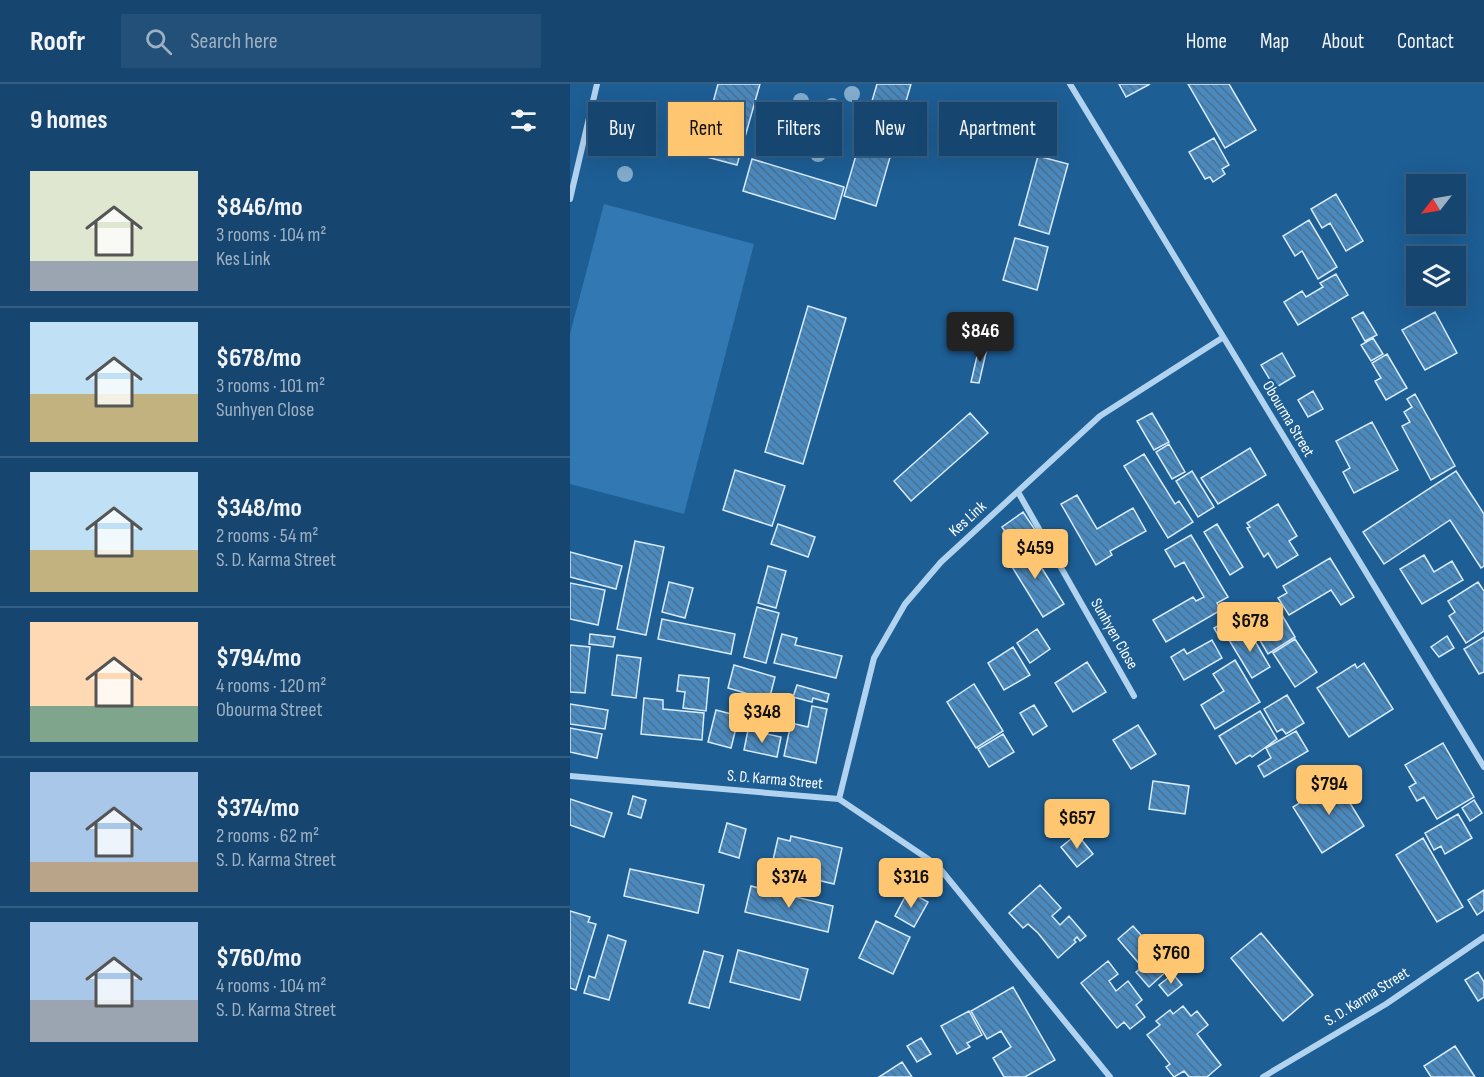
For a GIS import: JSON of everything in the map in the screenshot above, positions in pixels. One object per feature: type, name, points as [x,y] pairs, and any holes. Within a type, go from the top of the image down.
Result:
[{"type":"street","points":[[570,199],[597,84]]},
{"type":"street","name":"Obourma Street","points":[[1070,84],[1484,767]]},
{"type":"street","name":"Kes Link","points":[[839,799],[874,658],[905,604],[941,562],[1100,416],[1222,338]]},
{"type":"street","name":"Sunhyen Close","points":[[1018,492],[1134,696]]},
{"type":"street","name":"S. D. Karma Street","points":[[570,776],[839,799],[937,865],[1110,1077]]},
{"type":"street","name":"S. D. Karma Street","points":[[1263,1077],[1386,1004],[1484,937]]},
{"type":"shaded area","points":[[604,204],[754,244],[684,514],[570,484],[570,334]]},
{"type":"building","points":[[718,84],[760,84],[744,140],[744,102],[713,102]]},
{"type":"building","points":[[877,84],[911,84],[906,102],[872,102]]},
{"type":"building","points":[[1119,84],[1150,84],[1126,97]]},
{"type":"building","points":[[1188,84],[1229,84],[1256,130],[1225,148]]},
{"type":"building","points":[[1214,138],[1229,165],[1222,169],[1225,174],[1213,182],[1210,177],[1205,179],[1189,152]]},
{"type":"building","points":[[703,156],[740,156],[737,165]]},
{"type":"building","points":[[856,156],[890,156],[876,206],[844,196]]},
{"type":"building","points":[[1038,156],[1068,164],[1049,234],[1019,225]]},
{"type":"building","points":[[752,159],[844,187],[835,219],[743,191]]},
{"type":"building","points":[[1336,194],[1363,241],[1346,251],[1330,223],[1322,228],[1311,209]]},
{"type":"building","points":[[1309,220],[1337,267],[1318,279],[1302,251],[1295,256],[1283,236]]},
{"type":"building","points":[[1015,238],[1048,247],[1037,290],[1003,280]]},
{"type":"building","points":[[1336,274],[1348,295],[1298,325],[1284,302],[1302,291],[1306,297],[1323,287],[1320,283]]},
{"type":"building","points":[[808,306],[846,318],[803,464],[765,452]]},
{"type":"building","points":[[1363,312],[1377,335],[1365,341],[1352,318]]},
{"type":"building","points":[[1435,312],[1457,353],[1425,370],[1402,330]]},
{"type":"building","points":[[1373,338],[1383,354],[1371,361],[1361,345]]},
{"type":"building","points":[[980,343],[988,344],[979,383],[971,382]]},
{"type":"building","points":[[1282,353],[1295,376],[1275,388],[1261,365]]},
{"type":"building","points":[[1387,354],[1407,388],[1386,400],[1375,381],[1381,378],[1372,363]]},
{"type":"building","points":[[1313,391],[1323,409],[1308,417],[1298,400]]},
{"type":"building","points":[[1415,394],[1455,466],[1431,480],[1402,426],[1410,422],[1404,412],[1412,407],[1407,399]]},
{"type":"building","points":[[970,413],[988,433],[911,501],[894,481]]},
{"type":"building","points":[[1152,413],[1169,442],[1154,450],[1137,421]]},
{"type":"building","points":[[1372,422],[1398,470],[1354,493],[1343,472],[1350,468],[1336,441]]},
{"type":"building","points":[[1169,444],[1185,472],[1172,479],[1156,452]]},
{"type":"building","points":[[1250,448],[1266,475],[1218,504],[1201,478]]},
{"type":"building","points":[[1144,454],[1175,504],[1179,501],[1193,522],[1168,538],[1124,466]]},
{"type":"building","points":[[735,470],[785,486],[772,526],[723,510]]},
{"type":"building","points":[[1192,471],[1214,507],[1198,517],[1176,481]]},
{"type":"building","points":[[1456,471],[1484,514],[1484,566],[1481,568],[1450,520],[1384,564],[1363,532]]},
{"type":"building","points":[[1077,495],[1097,529],[1133,508],[1146,531],[1110,551],[1112,555],[1096,565],[1061,504]]},
{"type":"building","points":[[1278,504],[1297,536],[1289,541],[1298,555],[1277,568],[1268,553],[1264,557],[1247,528],[1250,527],[1247,523]]},
{"type":"building","points":[[1023,512],[1040,537],[1030,544],[1027,538],[1015,547],[1002,527]]},
{"type":"building","points":[[778,524],[815,537],[808,557],[771,544]]},
{"type":"building","points":[[1217,524],[1243,567],[1230,575],[1204,532]]},
{"type":"building","points":[[1191,535],[1228,597],[1217,603],[1221,610],[1166,642],[1153,620],[1193,597],[1196,601],[1204,597],[1184,562],[1175,567],[1165,550]]},
{"type":"building","points":[[635,541],[664,547],[646,635],[617,629]]},
{"type":"building","points":[[1027,544],[1064,604],[1043,617],[1006,557]]},
{"type":"building","points":[[570,552],[622,566],[616,589],[570,577]]},
{"type":"building","points":[[1424,555],[1434,572],[1452,561],[1463,580],[1422,604],[1400,569]]},
{"type":"building","points":[[1330,558],[1354,597],[1341,605],[1331,590],[1289,615],[1278,598],[1287,593],[1283,586]]},
{"type":"building","points":[[768,566],[786,571],[776,608],[758,603]]},
{"type":"building","points":[[669,582],[693,588],[685,618],[662,612]]},
{"type":"building","points":[[1478,582],[1484,591],[1484,631],[1466,643],[1449,616],[1455,612],[1448,601]]},
{"type":"building","points":[[570,583],[605,590],[598,625],[570,619]]},
{"type":"building","points":[[757,607],[779,613],[766,663],[744,657]]},
{"type":"building","points":[[1239,614],[1246,626],[1221,640],[1214,628]]},
{"type":"building","points":[[1282,615],[1295,637],[1268,654],[1255,632]]},
{"type":"building","points":[[662,619],[735,634],[731,654],[658,639]]},
{"type":"building","points":[[1037,629],[1050,649],[1030,663],[1017,643]]},
{"type":"building","points":[[1248,629],[1270,667],[1252,678],[1229,640]]},
{"type":"building","points":[[590,634],[615,637],[613,647],[589,644]]},
{"type":"building","points":[[782,634],[797,638],[795,645],[842,656],[836,678],[774,663]]},
{"type":"building","points":[[1447,636],[1454,648],[1439,657],[1431,647]]},
{"type":"building","points":[[1484,637],[1484,672],[1479,674],[1464,649]]},
{"type":"building","points":[[1295,639],[1317,672],[1295,687],[1273,653]]},
{"type":"building","points":[[1212,640],[1222,658],[1184,680],[1171,657],[1184,649],[1187,654]]},
{"type":"building","points":[[570,645],[590,647],[585,693],[570,692]]},
{"type":"building","points":[[1013,647],[1030,675],[1004,690],[988,663]]},
{"type":"building","points":[[617,655],[641,658],[636,698],[612,695]]},
{"type":"building","points":[[1235,660],[1260,702],[1215,729],[1201,705],[1224,691],[1213,674]]},
{"type":"building","points":[[1087,662],[1106,692],[1073,712],[1055,683]]},
{"type":"building","points":[[1364,663],[1393,709],[1349,737],[1317,688],[1355,664],[1357,668]]},
{"type":"building","points":[[734,665],[775,677],[769,700],[728,688]]},
{"type":"building","points":[[679,675],[709,678],[706,711],[683,708],[685,692],[677,691]]},
{"type":"building","points":[[974,684],[1003,731],[976,748],[947,702]]},
{"type":"building","points":[[797,685],[829,694],[827,702],[813,698],[812,702],[793,697]]},
{"type":"building","points":[[1287,695],[1304,723],[1286,734],[1282,729],[1277,732],[1264,709]]},
{"type":"building","points":[[644,698],[663,700],[663,709],[704,713],[702,740],[641,734]]},
{"type":"building","points":[[570,704],[608,710],[605,729],[570,724]]},
{"type":"building","points":[[1034,705],[1047,726],[1033,735],[1020,713]]},
{"type":"building","points":[[812,706],[827,709],[816,763],[784,756],[791,723],[808,727]]},
{"type":"building","points":[[716,710],[739,716],[731,748],[708,742]]},
{"type":"building","points":[[1260,711],[1277,739],[1252,757],[1250,755],[1236,764],[1219,736]]},
{"type":"building","points":[[1138,725],[1156,754],[1131,769],[1113,740]]},
{"type":"building","points":[[570,728],[602,734],[597,758],[570,752]]},
{"type":"building","points":[[748,730],[781,737],[777,757],[744,750]]},
{"type":"building","points":[[1296,731],[1308,751],[1264,777],[1258,766],[1271,758],[1266,748]]},
{"type":"building","points":[[1003,734],[1014,752],[989,767],[978,749]]},
{"type":"building","points":[[1443,743],[1474,797],[1437,819],[1424,797],[1417,801],[1409,787],[1416,783],[1405,765]]},
{"type":"building","points":[[1336,780],[1364,826],[1322,853],[1293,807]]},
{"type":"building","points":[[1153,781],[1189,786],[1185,814],[1149,809]]},
{"type":"building","points":[[633,796],[646,800],[641,818],[628,814]]},
{"type":"building","points":[[570,799],[612,813],[604,837],[570,825]]},
{"type":"building","points":[[1474,800],[1482,813],[1470,821],[1462,808]]},
{"type":"building","points":[[1458,814],[1472,838],[1445,854],[1441,846],[1434,850],[1425,833]]},
{"type":"building","points":[[727,823],[746,829],[739,858],[719,852]]},
{"type":"building","points":[[1077,834],[1093,854],[1077,867],[1061,847]]},
{"type":"building","points":[[791,836],[842,848],[834,884],[771,869],[778,838],[790,841]]},
{"type":"building","points":[[1423,838],[1463,907],[1437,922],[1396,855]]},
{"type":"building","points":[[630,869],[704,885],[698,913],[624,896]]},
{"type":"building","points":[[1040,885],[1061,908],[1052,916],[1060,925],[1069,916],[1086,936],[1080,941],[1077,937],[1074,940],[1076,942],[1058,958],[1038,933],[1028,924],[1023,928],[1009,913]]},
{"type":"building","points":[[751,886],[833,906],[828,932],[745,912]]},
{"type":"building","points":[[1484,890],[1484,910],[1477,915],[1468,900]]},
{"type":"building","points":[[908,891],[928,902],[914,927],[895,916]]},
{"type":"building","points":[[570,911],[590,917],[588,922],[596,924],[576,990],[570,988]]},
{"type":"building","points":[[876,921],[910,937],[893,974],[859,958]]},
{"type":"building","points":[[1133,926],[1170,968],[1149,987],[1136,972],[1142,967],[1118,939]]},
{"type":"building","points":[[1261,933],[1313,995],[1283,1021],[1231,958]]},
{"type":"building","points":[[608,935],[626,941],[609,1000],[584,993],[589,976],[595,978]]},
{"type":"building","points":[[738,950],[808,969],[800,1000],[730,982]]},
{"type":"building","points":[[704,951],[723,956],[709,1008],[689,1003]]},
{"type":"building","points":[[1108,961],[1118,974],[1109,981],[1116,991],[1128,981],[1142,1000],[1136,1005],[1145,1017],[1130,1029],[1124,1022],[1117,1028],[1081,983]]},
{"type":"building","points":[[1478,972],[1484,982],[1484,997],[1478,1001],[1465,980]]},
{"type":"building","points":[[1173,974],[1182,985],[1168,996],[1159,985]]},
{"type":"building","points":[[1013,987],[1055,1060],[1025,1077],[1004,1077],[993,1058],[1011,1047],[1001,1031],[987,1039],[971,1011]]},
{"type":"building","points":[[1183,1006],[1191,1016],[1197,1011],[1208,1025],[1197,1034],[1221,1065],[1207,1077],[1189,1077],[1184,1071],[1174,1077],[1166,1067],[1170,1064],[1147,1035],[1160,1025],[1156,1021],[1170,1010],[1173,1014]]},
{"type":"building","points":[[969,1011],[982,1035],[967,1043],[970,1047],[957,1054],[941,1026]]},
{"type":"building","points":[[921,1038],[931,1054],[917,1062],[907,1046]]},
{"type":"building","points":[[1455,1046],[1475,1077],[1431,1077],[1424,1066]]},
{"type":"building","points":[[902,1062],[912,1077],[879,1077]]}]
